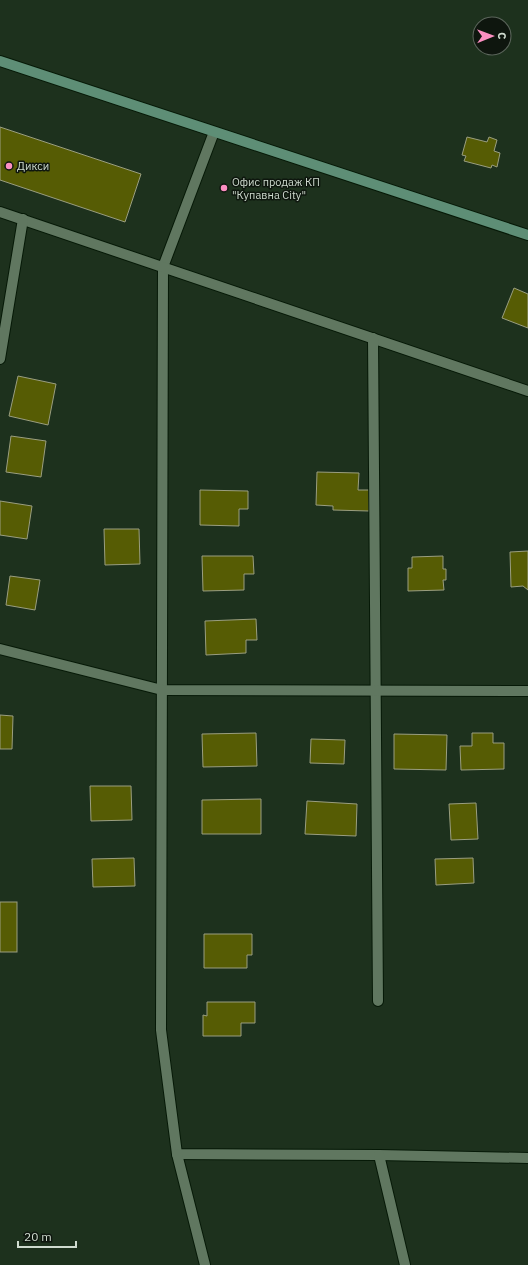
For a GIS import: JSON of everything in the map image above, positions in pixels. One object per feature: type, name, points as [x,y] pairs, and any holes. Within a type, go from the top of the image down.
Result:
[{"type":"street","points":[[0,61],[528,235]]},
{"type":"street","points":[[205,1265],[177,1154],[161,1030],[164,267],[214,132]]},
{"type":"street","points":[[0,212],[528,391]]},
{"type":"street","points":[[0,359],[23,220]]},
{"type":"street","points":[[373,338],[378,1001]]},
{"type":"street","points":[[0,649],[162,690],[528,691]]},
{"type":"street","points":[[177,1154],[379,1155],[528,1158]]},
{"type":"street","points":[[379,1155],[405,1265]]},
{"type":"building","points":[[0,127],[141,174],[125,222],[0,180]]},
{"type":"building","points":[[467,137],[487,142],[489,137],[497,140],[494,151],[500,153],[497,167],[492,165],[491,168],[464,161],[466,156],[462,155]]},
{"type":"building","points":[[514,288],[528,294],[528,328],[502,318]]},
{"type":"building","points":[[18,376],[56,384],[48,425],[9,416]]},
{"type":"building","points":[[11,436],[46,441],[41,477],[6,472]]},
{"type":"building","points":[[317,472],[359,473],[358,490],[369,490],[369,511],[333,510],[333,506],[316,505]]},
{"type":"building","points":[[200,490],[248,491],[248,509],[239,509],[239,526],[200,525]]},
{"type":"building","points":[[0,501],[32,506],[27,539],[0,535]]},
{"type":"building","points":[[104,529],[139,529],[140,564],[105,565]]},
{"type":"building","points":[[528,551],[528,590],[523,586],[511,587],[510,552]]},
{"type":"building","points":[[202,556],[253,556],[254,574],[244,574],[244,590],[203,591]]},
{"type":"building","points":[[443,556],[443,569],[446,569],[446,580],[443,580],[444,590],[408,591],[408,568],[412,568],[412,557]]},
{"type":"building","points":[[10,576],[40,580],[35,610],[6,605]]},
{"type":"building","points":[[256,619],[257,640],[246,640],[246,653],[206,655],[205,621]]},
{"type":"building","points":[[0,715],[13,716],[12,749],[0,749]]},
{"type":"building","points":[[256,733],[257,766],[203,767],[202,734]]},
{"type":"building","points":[[472,733],[493,733],[493,743],[504,743],[504,769],[461,770],[460,746],[472,746]]},
{"type":"building","points":[[394,734],[447,735],[446,770],[394,769]]},
{"type":"building","points":[[311,739],[345,740],[344,764],[310,763]]},
{"type":"building","points":[[90,786],[131,786],[132,820],[91,821]]},
{"type":"building","points":[[261,799],[261,834],[202,834],[202,800]]},
{"type":"building","points":[[307,801],[357,804],[356,836],[305,834]]},
{"type":"building","points":[[476,803],[478,839],[451,840],[449,804]]},
{"type":"building","points":[[134,858],[135,886],[93,887],[92,859]]},
{"type":"building","points":[[473,858],[474,883],[436,885],[435,859]]},
{"type":"building","points":[[0,902],[17,902],[17,952],[0,952]]},
{"type":"building","points":[[204,934],[252,934],[252,955],[247,955],[247,968],[204,968]]},
{"type":"building","points":[[207,1002],[255,1002],[255,1023],[241,1023],[241,1036],[203,1036],[203,1015],[207,1016]]},
{"type":"place","name":"Дикси","points":[[9,166]]},
{"type":"place","name":"Офис продаж КП \"Купавна City\"","points":[[224,188]]}]
